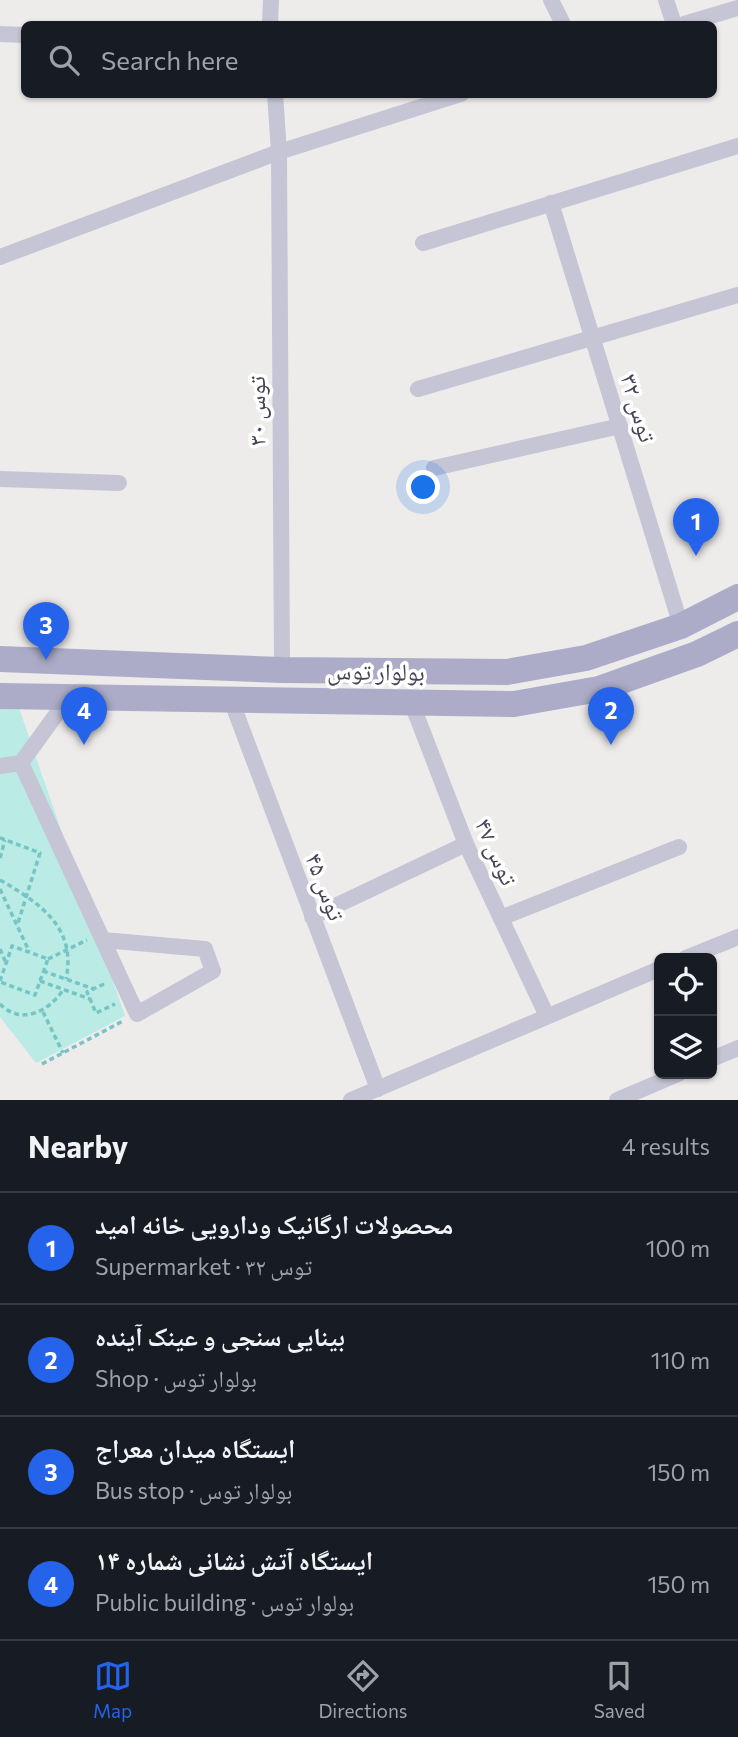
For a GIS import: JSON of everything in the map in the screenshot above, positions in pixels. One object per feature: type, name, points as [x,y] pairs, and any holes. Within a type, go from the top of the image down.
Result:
[{"type":"main road","name":"بولوار توس","points":[[0,659],[282,670],[507,672],[586,659],[681,626],[738,597]]},
{"type":"main road","name":"بولوار توس","points":[[0,696],[514,704],[599,689],[697,654],[738,634]]},
{"type":"street","points":[[271,0],[271,21]]},
{"type":"street","points":[[551,0],[562,21]]},
{"type":"street","points":[[666,0],[673,21]]},
{"type":"street","points":[[694,21],[738,8]]},
{"type":"street","points":[[0,34],[21,34]]},
{"type":"street","name":"توس ۳۰","points":[[275,98],[279,152],[282,670]]},
{"type":"street","points":[[0,257],[279,152],[448,98]]},
{"type":"street","points":[[423,243],[738,146]]},
{"type":"street","name":"توس ۳۲","points":[[551,203],[681,626]]},
{"type":"street","points":[[418,388],[738,295]]},
{"type":"street","points":[[434,468],[620,426]]},
{"type":"street","points":[[0,479],[119,483]]},
{"type":"street","points":[[0,766],[21,763],[69,698]]},
{"type":"street","name":"توس ۴۵","points":[[230,700],[378,1089]]},
{"type":"street","name":"توس ۴۷","points":[[412,704],[466,844],[546,1014]]},
{"type":"street","points":[[21,763],[101,937],[137,1014],[213,971],[205,949],[101,937]]},
{"type":"street","points":[[313,917],[466,844]]},
{"type":"street","points":[[501,918],[679,847]]},
{"type":"street","points":[[698,953],[738,937]]},
{"type":"street","points":[[351,1100],[546,1014],[654,971]]},
{"type":"street","points":[[717,1057],[738,1048]]},
{"type":"street","points":[[617,1100],[666,1079]]},
{"type":"path","points":[[0,858],[3,839],[40,853],[17,926]]},
{"type":"path","points":[[0,880],[27,895],[60,929],[69,948],[71,960],[66,979]]},
{"type":"path","points":[[0,889],[29,952]]},
{"type":"path","points":[[48,959],[12,946],[0,982],[35,995],[48,959],[69,948],[101,937]]},
{"type":"path","points":[[0,949],[6,963]]},
{"type":"path","points":[[43,971],[94,989]]},
{"type":"path","points":[[120,977],[87,992],[96,1013],[130,998]]},
{"type":"path","points":[[40,981],[90,999]]},
{"type":"path","points":[[0,1004],[18,1014],[43,1012],[54,1004],[63,990]]},
{"type":"path","points":[[43,1012],[63,1053]]},
{"type":"path","points":[[42,1064],[137,1014]]},
{"type":"shaded area","points":[[0,708],[19,708],[125,1016],[36,1063],[0,1017]]},
{"type":"place","name":"محصولات ارگانیک ودارویی خانه امید","points":[[696,556]]},
{"type":"place","name":"ایستگاه میدان معراج","points":[[46,660]]},
{"type":"place","name":"ایستگاه آتش نشانی شماره ۱۴","points":[[84,745]]},
{"type":"place","name":"بینایی سنجی و عینک آینده","points":[[611,745]]}]
